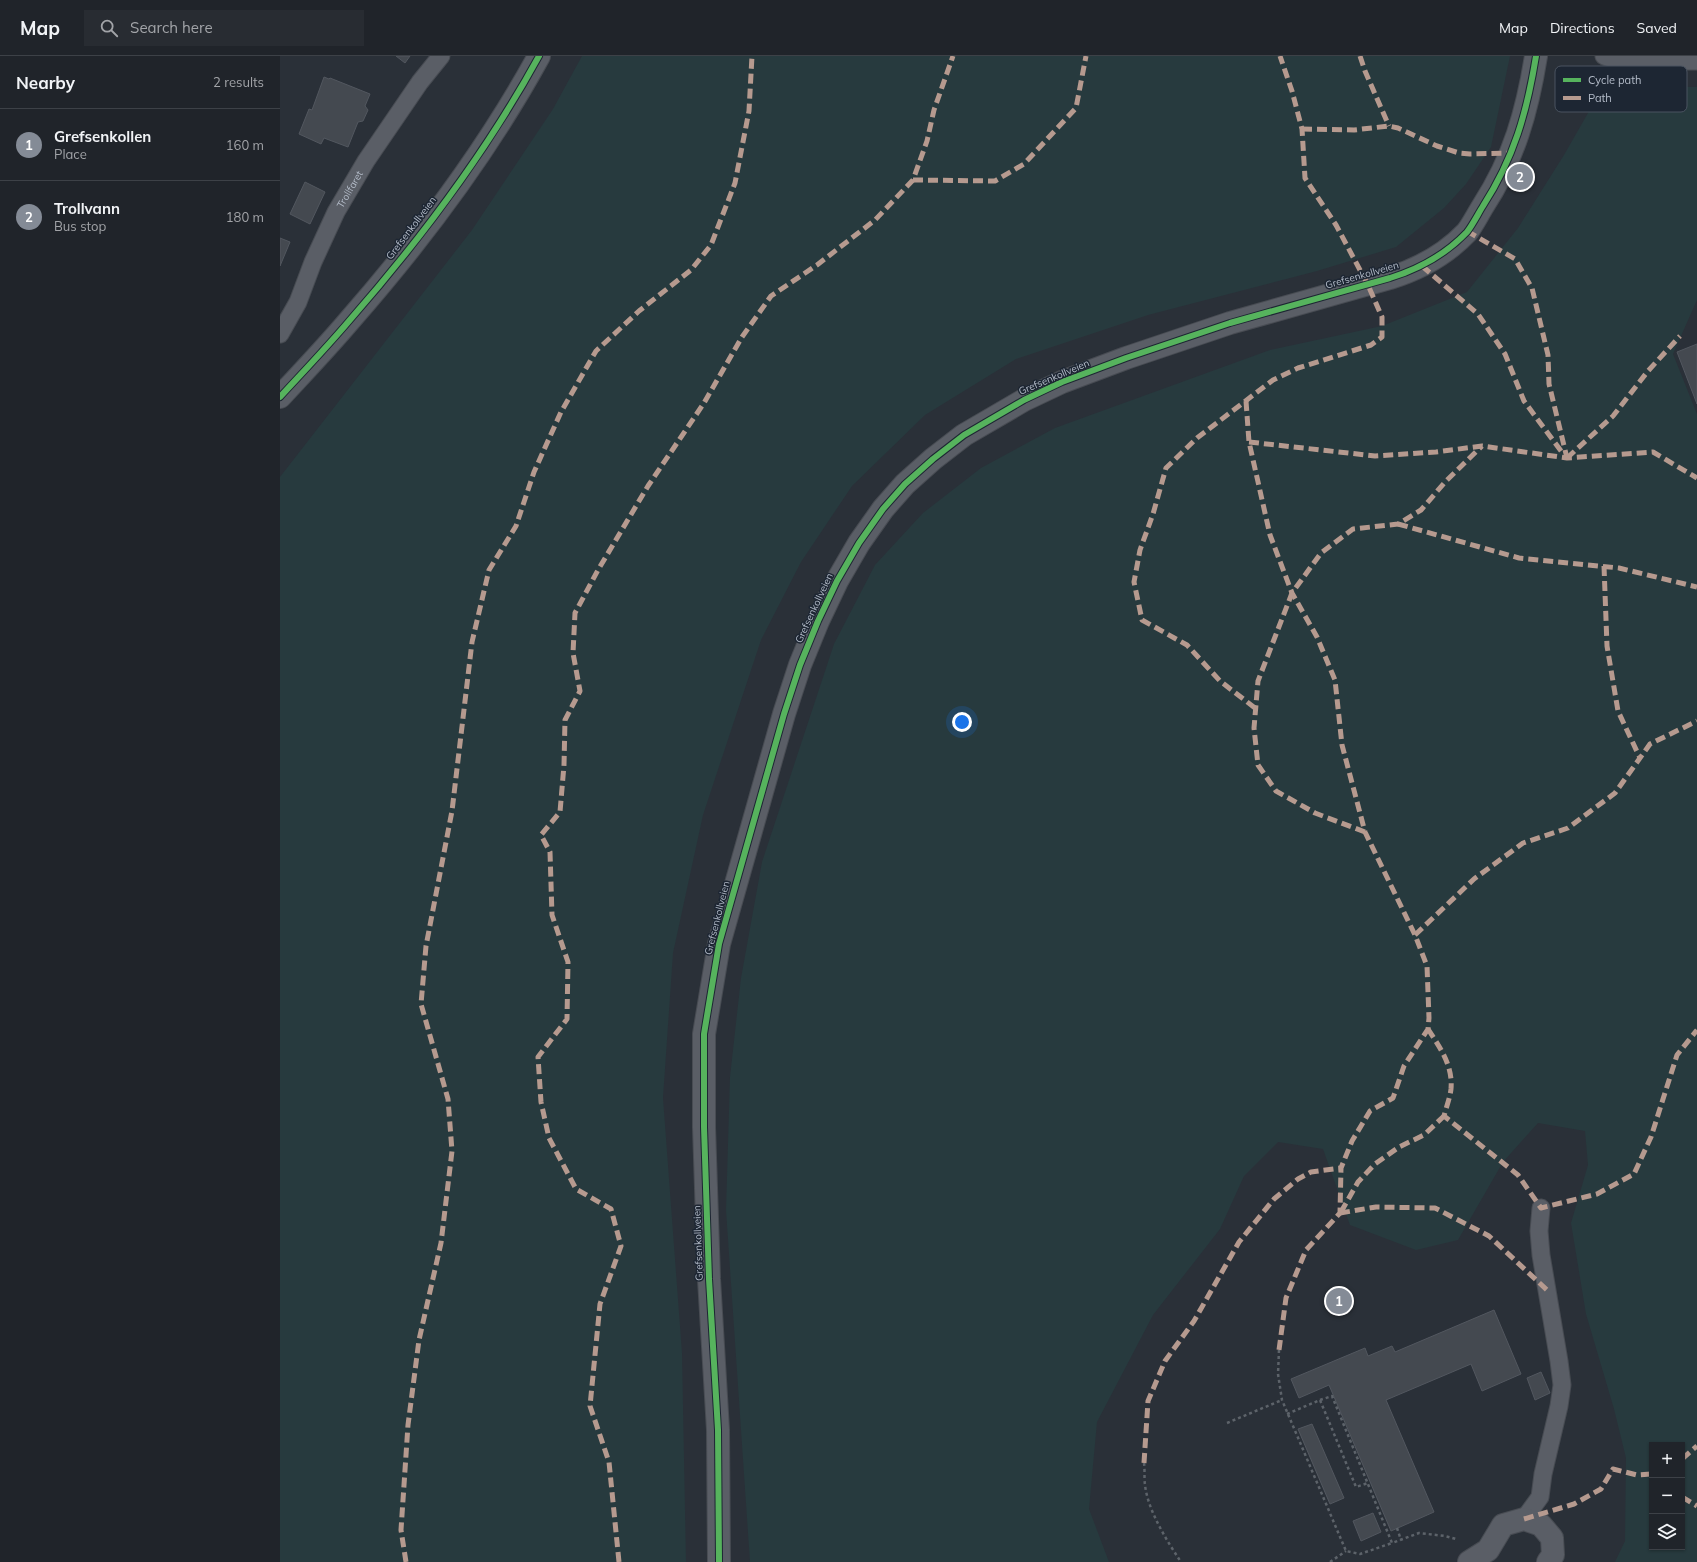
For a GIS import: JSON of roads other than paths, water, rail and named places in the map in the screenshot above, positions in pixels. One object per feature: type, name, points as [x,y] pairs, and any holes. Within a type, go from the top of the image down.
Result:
[{"type":"street","name":"Grefsenkollveien","points":[[280,397],[375,291],[436,213],[474,160],[539,56]]},
{"type":"street","name":"Grefsenkollveien","points":[[719,1562],[718,1430],[709,1264],[704,1127],[704,1034],[719,944],[784,714],[800,665],[836,581],[875,520],[905,484],[932,459],[964,435],[1024,400],[1062,382],[1171,342],[1230,323],[1396,276],[1422,266],[1434,259],[1467,231],[1503,174],[1520,129],[1536,56]]},
{"type":"street","points":[[1469,1562],[1492,1558],[1503,1525],[1524,1519],[1541,1525],[1552,1538],[1553,1555],[1548,1562]]},
{"type":"lane","name":"Trollfaret","points":[[280,334],[298,302],[313,262],[336,212],[366,161],[420,82],[441,56]]},
{"type":"lane","points":[[1604,56],[1619,61],[1697,61]]},
{"type":"lane","points":[[1524,1519],[1540,1497],[1543,1474],[1559,1406],[1562,1385],[1541,1255],[1539,1231],[1541,1208]]},
{"type":"place","name":"Trollvann","points":[[1520,177]]},
{"type":"place","name":"Grefsenkollen","points":[[1339,1301]]}]
